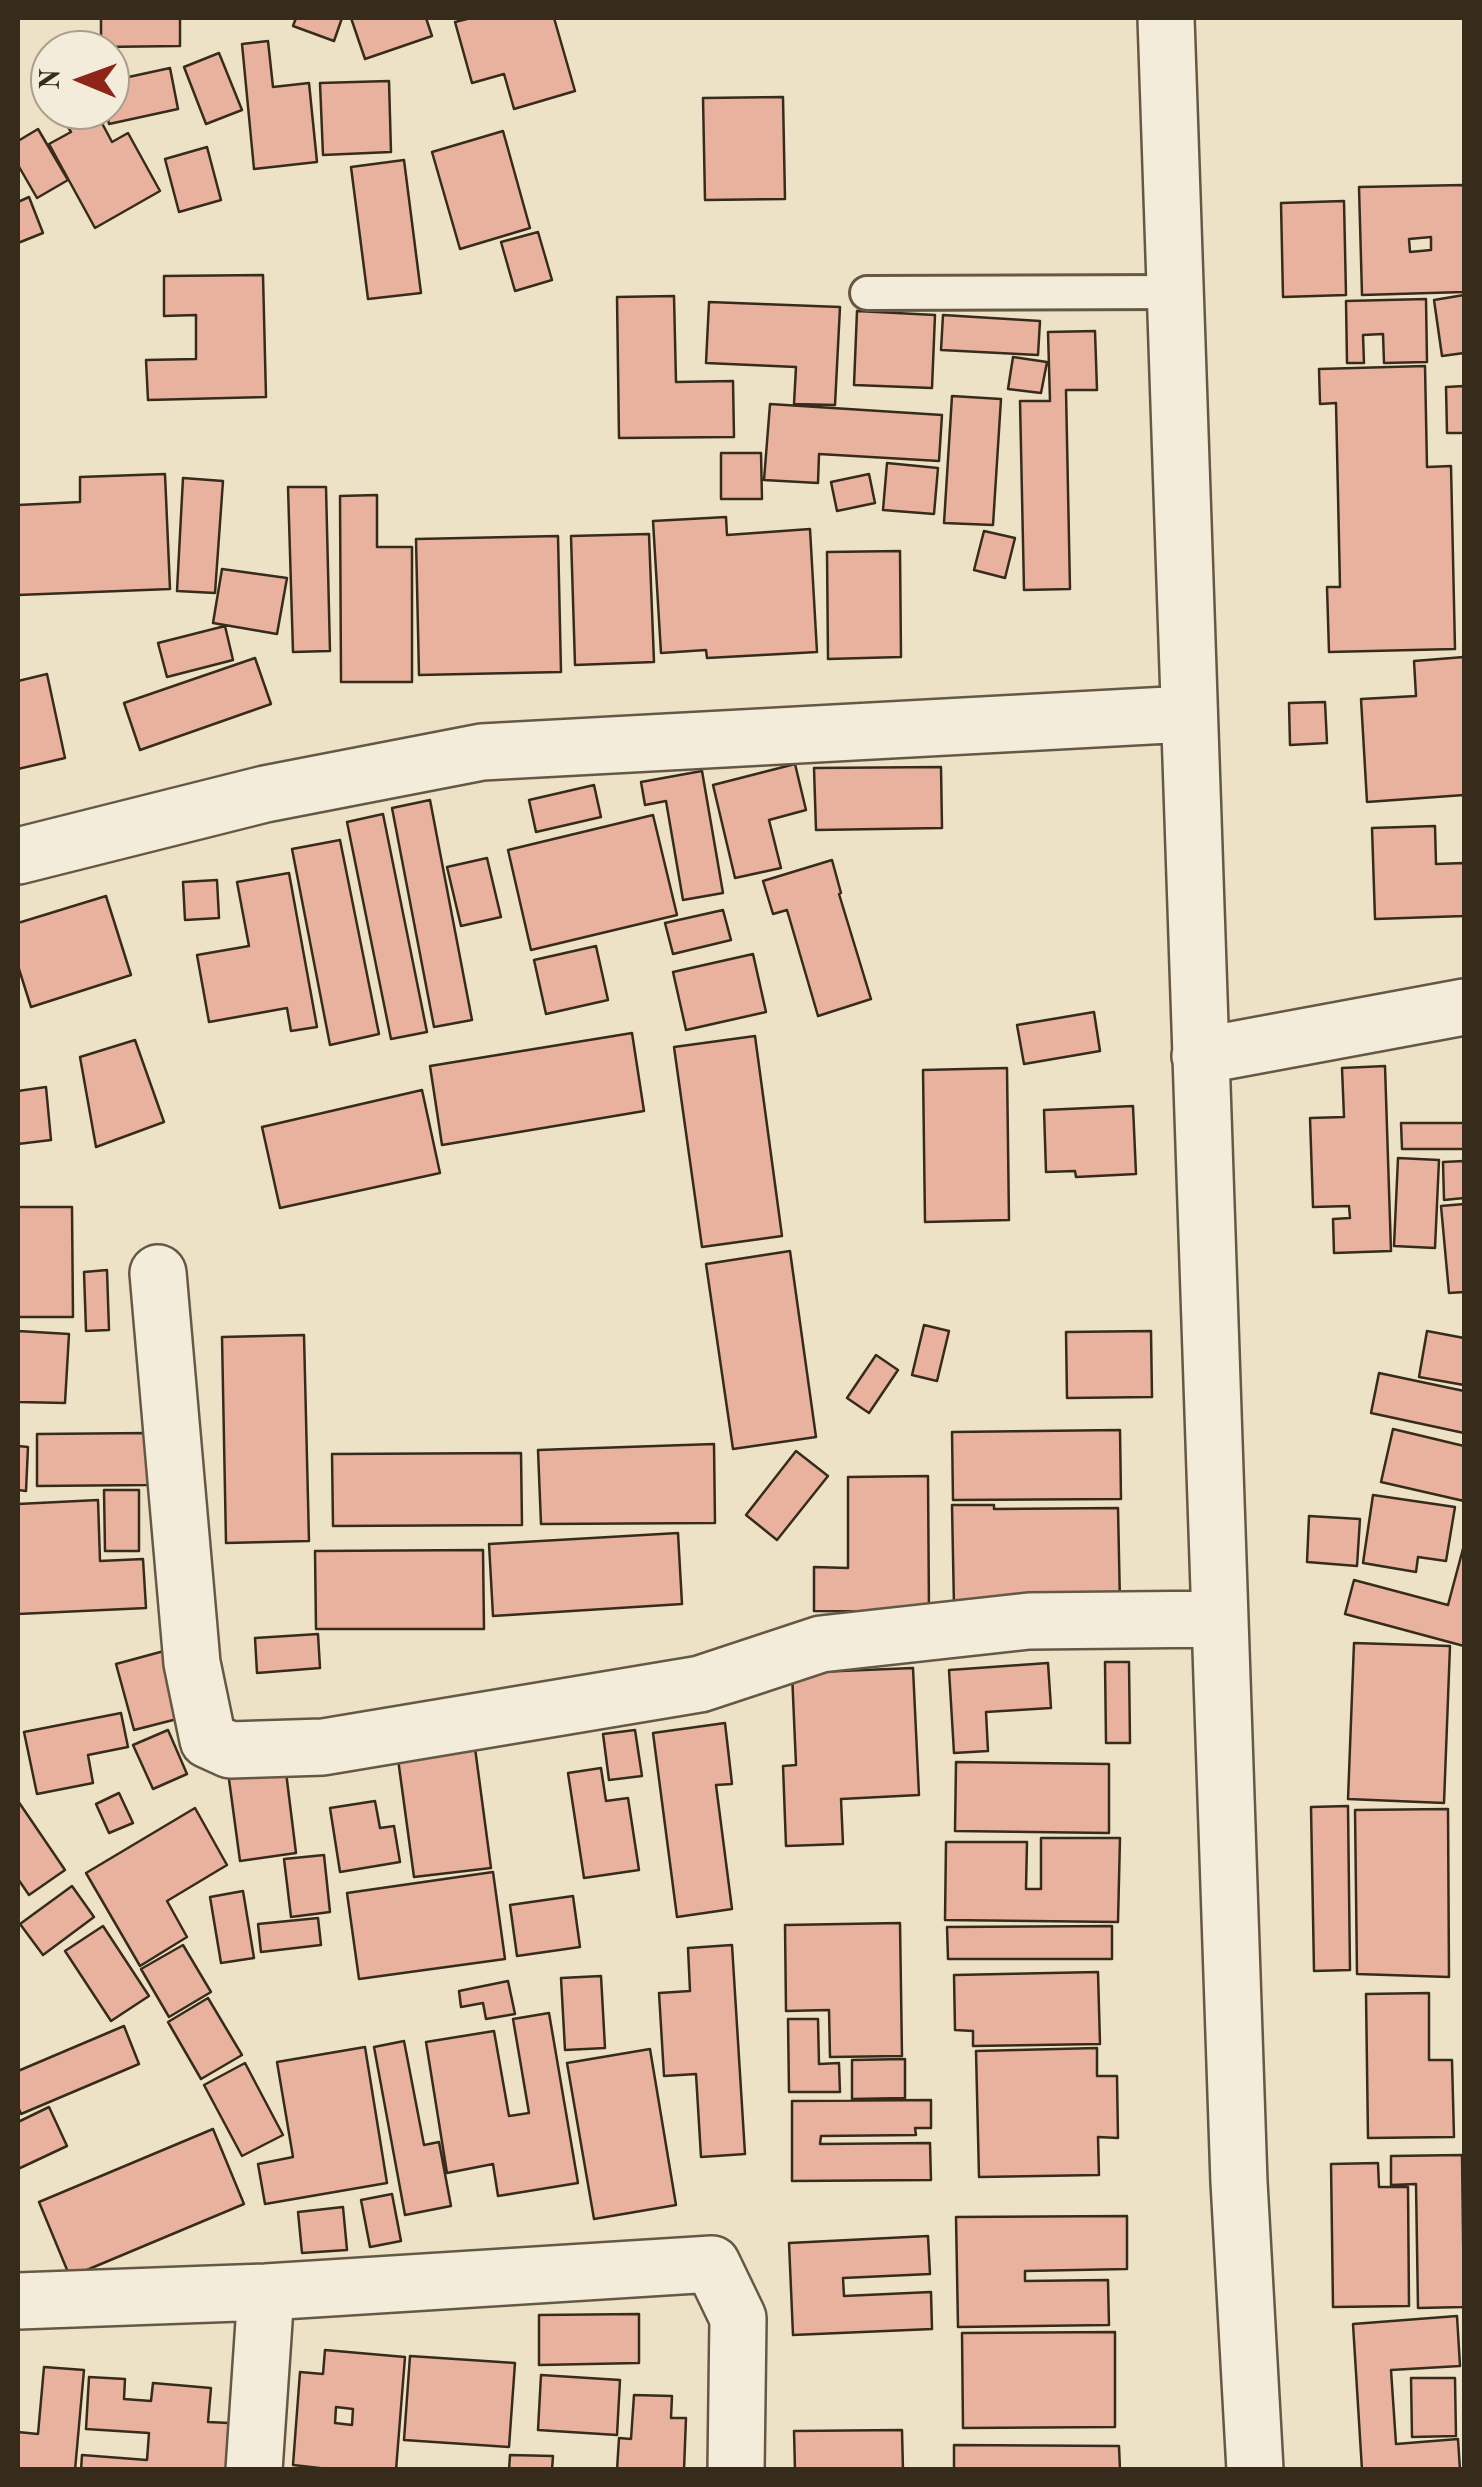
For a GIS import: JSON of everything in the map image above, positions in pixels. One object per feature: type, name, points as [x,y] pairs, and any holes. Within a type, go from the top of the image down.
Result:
[{"type":"street","points":[[1166,18],[1240,2182],[1255,2470]]},
{"type":"street","points":[[18,856],[266,794],[482,752],[1188,714]]},
{"type":"street","points":[[1200,1056],[1464,1007]]},
{"type":"street","points":[[158,1273],[192,1663],[208,1740],[230,1750],[323,1748],[700,1684],[821,1644],[1029,1621],[1220,1620]]},
{"type":"street","points":[[18,2301],[266,2292],[712,2264],[738,2318],[736,2470]]},
{"type":"street","points":[[254,2470],[266,2292]]},
{"type":"lane","points":[[867,293],[1174,292]]},
{"type":"building","points":[[101,18],[180,18],[180,46],[130,47],[130,30],[101,30]]},
{"type":"building","points":[[296,18],[342,18],[334,41],[293,26]]},
{"type":"building","points":[[351,18],[426,18],[432,36],[365,59]]},
{"type":"building","points":[[471,18],[554,18],[575,91],[514,109],[504,74],[472,83],[455,22]]},
{"type":"building","points":[[268,41],[273,87],[309,83],[317,162],[254,169],[242,44]]},
{"type":"building","points":[[219,53],[242,110],[206,124],[184,67]]},
{"type":"building","points":[[170,68],[178,109],[130,119],[130,77]]},
{"type":"building","points":[[389,81],[391,152],[323,155],[320,83]]},
{"type":"building","points":[[783,97],[785,199],[705,200],[703,98]]},
{"type":"building","points":[[39,130],[68,180],[37,198],[18,165],[18,141]]},
{"type":"building","points":[[106,130],[112,142],[128,133],[160,191],[95,228],[49,144],[71,132]]},
{"type":"building","points":[[503,131],[530,228],[460,249],[432,152]]},
{"type":"building","points":[[207,147],[221,200],[179,212],[165,159]]},
{"type":"building","points":[[404,160],[421,293],[368,299],[351,167]]},
{"type":"building","points":[[1464,185],[1464,292],[1362,295],[1359,187]],"holes":[[[1431,237],[1431,250],[1410,252],[1409,239]]]},
{"type":"building","points":[[29,197],[43,233],[18,243],[18,202]]},
{"type":"building","points":[[1344,201],[1346,295],[1283,297],[1281,203]]},
{"type":"building","points":[[538,232],[552,280],[515,291],[501,242]]},
{"type":"building","points":[[263,275],[266,397],[148,400],[146,360],[196,359],[196,315],[164,316],[164,276]]},
{"type":"building","points":[[1464,295],[1464,353],[1442,356],[1434,300]]},
{"type":"building","points":[[674,296],[676,382],[733,381],[734,437],[619,438],[617,297]]},
{"type":"building","points":[[1426,299],[1427,362],[1384,363],[1383,334],[1363,335],[1364,363],[1347,363],[1346,301]]},
{"type":"building","points":[[709,302],[840,307],[835,405],[794,404],[796,367],[706,363]]},
{"type":"building","points":[[857,311],[935,315],[932,388],[854,385]]},
{"type":"building","points":[[943,315],[1040,321],[1038,355],[941,350]]},
{"type":"building","points":[[1095,331],[1097,390],[1066,390],[1070,589],[1024,590],[1020,401],[1050,401],[1048,332]]},
{"type":"building","points":[[1013,357],[1047,362],[1041,393],[1008,389]]},
{"type":"building","points":[[1425,366],[1427,467],[1451,466],[1455,649],[1329,652],[1327,587],[1340,587],[1336,403],[1320,404],[1319,369]]},
{"type":"building","points":[[1464,386],[1464,433],[1447,433],[1446,387]]},
{"type":"building","points":[[952,396],[1001,399],[993,525],[944,523]]},
{"type":"building","points":[[770,404],[942,415],[939,461],[819,454],[818,483],[764,480]]},
{"type":"building","points":[[721,453],[761,453],[762,499],[721,499]]},
{"type":"building","points":[[887,463],[938,468],[934,514],[883,510]]},
{"type":"building","points":[[165,474],[170,589],[18,595],[18,505],[80,502],[80,477]]},
{"type":"building","points":[[869,474],[875,503],[837,511],[831,482]]},
{"type":"building","points":[[183,478],[223,481],[215,593],[177,591]]},
{"type":"building","points":[[288,487],[326,487],[330,651],[293,652]]},
{"type":"building","points":[[377,495],[377,547],[412,547],[412,682],[341,682],[340,496]]},
{"type":"building","points":[[726,517],[727,535],[810,529],[817,652],[707,658],[706,650],[661,653],[653,521]]},
{"type":"building","points":[[984,531],[1015,538],[1005,578],[974,570]]},
{"type":"building","points":[[649,534],[654,662],[575,665],[571,536]]},
{"type":"building","points":[[558,536],[561,672],[419,675],[416,539]]},
{"type":"building","points":[[900,551],[901,657],[828,659],[827,552]]},
{"type":"building","points":[[222,569],[287,578],[277,634],[213,623]]},
{"type":"building","points":[[225,626],[233,660],[167,677],[158,643]]},
{"type":"building","points":[[1464,657],[1464,795],[1367,802],[1361,699],[1416,696],[1414,661]]},
{"type":"building","points":[[255,658],[271,704],[140,750],[124,703]]},
{"type":"building","points":[[47,674],[65,758],[18,769],[18,681]]},
{"type":"building","points":[[1325,702],[1327,743],[1290,745],[1289,703]]},
{"type":"building","points":[[795,764],[806,810],[769,820],[781,868],[735,878],[713,785]]},
{"type":"building","points":[[941,767],[942,828],[816,830],[814,768]]},
{"type":"building","points":[[702,771],[723,893],[683,900],[666,801],[645,805],[641,782]]},
{"type":"building","points":[[594,785],[601,817],[536,832],[529,800]]},
{"type":"building","points":[[430,800],[472,1020],[434,1027],[392,808]]},
{"type":"building","points":[[383,814],[427,1032],[391,1039],[347,822]]},
{"type":"building","points":[[653,815],[677,915],[531,950],[508,850]]},
{"type":"building","points":[[1435,826],[1436,864],[1464,863],[1464,916],[1375,919],[1372,828]]},
{"type":"building","points":[[340,840],[379,1034],[330,1045],[292,849]]},
{"type":"building","points":[[487,858],[501,917],[461,926],[447,867]]},
{"type":"building","points":[[832,860],[871,999],[818,1016],[787,910],[773,914],[763,881]]},
{"type":"building","points":[[289,873],[317,1027],[291,1031],[287,1008],[209,1022],[197,955],[249,946],[237,882]]},
{"type":"building","points":[[217,880],[219,918],[185,920],[183,882]]},
{"type":"building","points":[[106,896],[131,975],[31,1007],[18,966],[18,923]]},
{"type":"building","points":[[723,910],[731,940],[673,954],[665,923]]},
{"type":"building","points":[[596,946],[608,1000],[546,1014],[534,960]]},
{"type":"building","points":[[753,954],[766,1012],[686,1030],[673,972]]},
{"type":"building","points":[[1094,1012],[1100,1051],[1024,1064],[1017,1025]]},
{"type":"building","points":[[632,1033],[644,1111],[442,1145],[430,1066]]},
{"type":"building","points":[[755,1036],[782,1236],[702,1247],[674,1047]]},
{"type":"building","points":[[135,1040],[164,1122],[96,1147],[80,1057]]},
{"type":"building","points":[[1385,1066],[1391,1251],[1334,1253],[1333,1219],[1350,1218],[1349,1206],[1313,1207],[1310,1118],[1344,1117],[1342,1068]]},
{"type":"building","points":[[1007,1068],[1009,1220],[925,1222],[923,1070]]},
{"type":"building","points":[[46,1087],[51,1140],[18,1144],[18,1091]]},
{"type":"building","points":[[422,1090],[440,1173],[280,1208],[262,1127]]},
{"type":"building","points":[[1133,1106],[1136,1174],[1076,1177],[1075,1171],[1046,1172],[1044,1110]]},
{"type":"building","points":[[1401,1123],[1464,1123],[1464,1149],[1402,1149]]},
{"type":"building","points":[[1398,1158],[1439,1160],[1435,1248],[1394,1246]]},
{"type":"building","points":[[1464,1161],[1464,1198],[1444,1200],[1443,1162]]},
{"type":"building","points":[[1464,1204],[1464,1292],[1449,1293],[1441,1206]]},
{"type":"building","points":[[18,1207],[72,1207],[73,1317],[18,1317]]},
{"type":"building","points":[[790,1251],[816,1437],[733,1449],[706,1264]]},
{"type":"building","points":[[107,1270],[109,1330],[86,1331],[84,1272]]},
{"type":"building","points":[[924,1325],[949,1331],[937,1381],[912,1375]]},
{"type":"building","points":[[18,1331],[69,1334],[65,1403],[18,1402]]},
{"type":"building","points":[[1151,1331],[1152,1397],[1067,1398],[1066,1332]]},
{"type":"building","points":[[1427,1331],[1464,1338],[1464,1385],[1419,1377]]},
{"type":"building","points":[[304,1335],[309,1541],[226,1543],[222,1337]]},
{"type":"building","points":[[876,1355],[898,1370],[869,1413],[847,1398]]},
{"type":"building","points":[[1379,1373],[1464,1391],[1464,1433],[1371,1413]]},
{"type":"building","points":[[1393,1429],[1464,1446],[1464,1501],[1381,1482]]},
{"type":"building","points":[[1120,1430],[1121,1499],[953,1500],[952,1432]]},
{"type":"building","points":[[148,1433],[148,1485],[37,1486],[37,1434]]},
{"type":"building","points":[[714,1444],[715,1523],[541,1524],[538,1450]]},
{"type":"building","points":[[18,1446],[28,1447],[26,1491],[18,1490]]},
{"type":"building","points":[[796,1451],[828,1476],[777,1540],[746,1515]]},
{"type":"building","points":[[521,1453],[522,1525],[333,1526],[332,1454]]},
{"type":"building","points":[[928,1476],[929,1612],[814,1611],[814,1567],[848,1568],[848,1477]]},
{"type":"building","points":[[104,1490],[139,1490],[139,1551],[105,1551]]},
{"type":"building","points":[[1373,1495],[1455,1507],[1446,1561],[1418,1557],[1416,1572],[1363,1563]]},
{"type":"building","points":[[98,1500],[100,1561],[143,1559],[146,1608],[18,1614],[18,1504]]},
{"type":"building","points":[[952,1505],[994,1505],[994,1509],[1118,1508],[1120,1604],[954,1607]]},
{"type":"building","points":[[1309,1516],[1360,1519],[1357,1566],[1307,1562]]},
{"type":"building","points":[[678,1533],[682,1604],[493,1616],[489,1544]]},
{"type":"building","points":[[1464,1545],[1464,1646],[1345,1614],[1354,1580],[1448,1605]]},
{"type":"building","points":[[483,1550],[484,1629],[316,1629],[315,1551]]},
{"type":"building","points":[[318,1634],[320,1668],[257,1673],[255,1638]]},
{"type":"building","points":[[1354,1643],[1450,1646],[1444,1803],[1348,1799]]},
{"type":"building","points":[[164,1651],[181,1718],[134,1730],[116,1664]]},
{"type":"building","points":[[1105,1662],[1129,1662],[1130,1743],[1106,1743]]},
{"type":"building","points":[[1048,1663],[1051,1708],[986,1712],[988,1751],[954,1753],[949,1670]]},
{"type":"building","points":[[913,1668],[919,1795],[841,1799],[843,1844],[786,1846],[783,1766],[796,1765],[792,1673]]},
{"type":"building","points":[[121,1713],[128,1747],[88,1755],[93,1783],[37,1794],[24,1732]]},
{"type":"building","points":[[725,1723],[732,1784],[716,1785],[732,1909],[677,1917],[653,1733]]},
{"type":"building","points":[[168,1730],[187,1774],[153,1789],[133,1745]]},
{"type":"building","points":[[635,1730],[642,1776],[609,1780],[603,1734]]},
{"type":"building","points":[[475,1748],[491,1868],[414,1877],[398,1759]]},
{"type":"building","points":[[956,1762],[1109,1764],[1109,1833],[955,1831]]},
{"type":"building","points":[[285,1764],[296,1853],[240,1861],[228,1772]]},
{"type":"building","points":[[601,1768],[606,1801],[628,1798],[639,1870],[584,1878],[568,1773]]},
{"type":"building","points":[[119,1793],[133,1823],[109,1833],[96,1804]]},
{"type":"building","points":[[18,1801],[65,1870],[29,1895],[18,1879]]},
{"type":"building","points":[[375,1801],[380,1828],[394,1826],[400,1862],[340,1872],[330,1808]]},
{"type":"building","points":[[1348,1806],[1350,1970],[1314,1971],[1311,1807]]},
{"type":"building","points":[[195,1808],[227,1865],[167,1901],[187,1937],[140,1966],[86,1873]]},
{"type":"building","points":[[1448,1809],[1449,1977],[1357,1974],[1355,1810]]},
{"type":"building","points":[[1041,1838],[1120,1838],[1118,1922],[945,1920],[946,1842],[1027,1842],[1026,1889],[1041,1889]]},
{"type":"building","points":[[324,1855],[330,1912],[291,1917],[284,1859]]},
{"type":"building","points":[[493,1872],[505,1959],[359,1979],[347,1893]]},
{"type":"building","points":[[72,1886],[94,1917],[43,1955],[20,1924]]},
{"type":"building","points":[[243,1891],[254,1958],[221,1963],[210,1897]]},
{"type":"building","points":[[573,1896],[580,1947],[517,1956],[510,1905]]},
{"type":"building","points":[[318,1918],[321,1945],[261,1952],[258,1924]]},
{"type":"building","points":[[900,1923],[902,2056],[830,2057],[829,2010],[786,2011],[785,1925]]},
{"type":"building","points":[[103,1926],[149,1996],[111,2021],[65,1951]]},
{"type":"building","points":[[1112,1926],[1112,1959],[948,1959],[947,1927]]},
{"type":"building","points":[[183,1945],[211,1992],[169,2017],[141,1969]]},
{"type":"building","points":[[732,1945],[745,2154],[701,2157],[696,2074],[664,2076],[659,1993],[690,1991],[688,1948]]},
{"type":"building","points":[[1098,1972],[1100,2044],[973,2046],[973,2031],[955,2030],[954,1975]]},
{"type":"building","points":[[601,1976],[605,2048],[565,2050],[561,1978]]},
{"type":"building","points":[[508,1981],[515,2014],[486,2019],[483,2003],[461,2007],[459,1991]]},
{"type":"building","points":[[1429,1993],[1429,2060],[1452,2060],[1454,2137],[1368,2138],[1366,1994]]},
{"type":"building","points":[[208,1998],[242,2055],[201,2079],[168,2022]]},
{"type":"building","points":[[549,2013],[578,2183],[498,2196],[493,2164],[447,2173],[426,2042],[494,2031],[509,2116],[529,2113],[513,2019]]},
{"type":"building","points":[[788,2019],[818,2019],[819,2064],[839,2063],[840,2092],[789,2092]]},
{"type":"building","points":[[124,2026],[139,2064],[21,2114],[18,2071]]},
{"type":"building","points":[[404,2041],[424,2145],[439,2142],[451,2206],[405,2215],[374,2047]]},
{"type":"building","points":[[365,2047],[387,2183],[265,2204],[258,2164],[293,2157],[277,2062]]},
{"type":"building","points":[[1097,2048],[1097,2076],[1117,2076],[1118,2138],[1098,2137],[1099,2175],[979,2177],[976,2051]]},
{"type":"building","points":[[650,2049],[676,2205],[594,2219],[567,2063]]},
{"type":"building","points":[[905,2059],[905,2098],[852,2099],[852,2060]]},
{"type":"building","points":[[245,2063],[283,2135],[242,2156],[204,2085]]},
{"type":"building","points":[[931,2100],[931,2128],[915,2128],[916,2135],[821,2136],[820,2144],[930,2143],[931,2180],[792,2181],[792,2101]]},
{"type":"building","points":[[49,2107],[67,2146],[18,2169],[18,2122]]},
{"type":"building","points":[[213,2129],[244,2204],[70,2277],[39,2202]]},
{"type":"building","points":[[1462,2155],[1464,2307],[1418,2308],[1416,2184],[1391,2185],[1391,2156]]},
{"type":"building","points":[[1378,2163],[1379,2187],[1408,2187],[1409,2306],[1333,2307],[1331,2164]]},
{"type":"building","points":[[392,2194],[401,2241],[370,2247],[361,2200]]},
{"type":"building","points":[[343,2207],[347,2250],[302,2253],[298,2212]]},
{"type":"building","points":[[1127,2216],[1127,2269],[1025,2271],[1025,2281],[1108,2280],[1109,2325],[958,2327],[956,2217]]},
{"type":"building","points":[[928,2236],[930,2274],[843,2278],[844,2296],[931,2292],[932,2329],[793,2335],[789,2243]]},
{"type":"building","points":[[639,2314],[639,2363],[539,2365],[539,2315]]},
{"type":"building","points":[[1457,2316],[1460,2366],[1391,2370],[1396,2444],[1458,2439],[1460,2470],[1362,2470],[1353,2324]]},
{"type":"building","points":[[1115,2332],[1115,2427],[963,2428],[962,2333]]},
{"type":"building","points":[[325,2350],[405,2357],[396,2470],[293,2465],[300,2372],[323,2374]],"holes":[[[336,2407],[353,2409],[352,2425],[335,2423]]]},
{"type":"building","points":[[410,2356],[515,2363],[509,2447],[404,2440]]},
{"type":"building","points":[[44,2367],[84,2370],[75,2470],[18,2470],[18,2432],[38,2434]]},
{"type":"building","points":[[541,2375],[620,2380],[617,2435],[538,2430]]},
{"type":"building","points":[[89,2377],[125,2379],[124,2399],[151,2401],[153,2383],[211,2388],[208,2422],[229,2423],[226,2470],[81,2470],[82,2455],[147,2460],[149,2433],[86,2429]]},
{"type":"building","points":[[1411,2378],[1455,2378],[1456,2436],[1412,2437]]},
{"type":"building","points":[[634,2395],[672,2396],[671,2418],[686,2418],[684,2470],[617,2470],[619,2438],[631,2439]]},
{"type":"building","points":[[902,2430],[903,2470],[795,2470],[794,2431]]},
{"type":"building","points":[[954,2445],[1119,2446],[1120,2470],[954,2470]]},
{"type":"building","points":[[510,2455],[553,2456],[552,2470],[509,2470]]}]
